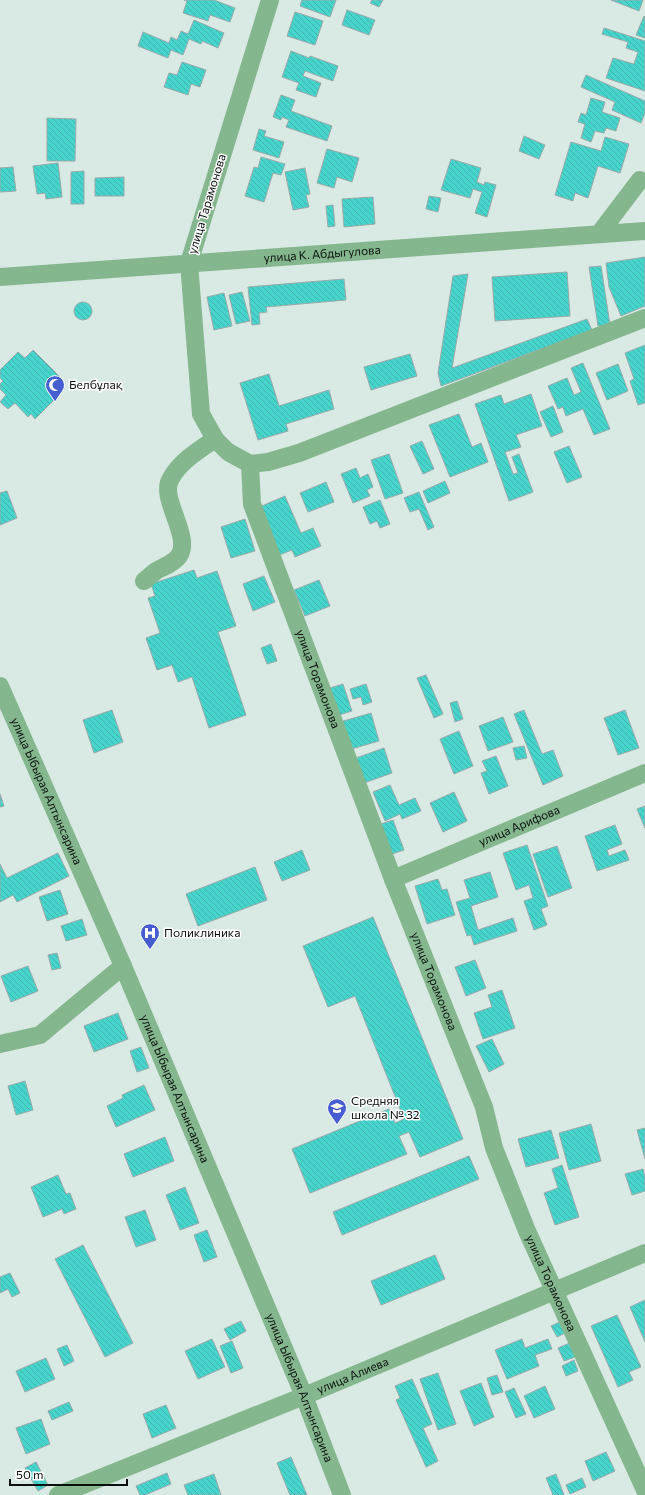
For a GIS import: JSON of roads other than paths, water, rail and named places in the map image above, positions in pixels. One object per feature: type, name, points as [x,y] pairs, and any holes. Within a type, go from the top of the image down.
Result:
[{"type":"street","name":"улица Тарамонова","points":[[215,439],[201,414],[189,263],[270,0]]},
{"type":"street","points":[[599,234],[643,179]]},
{"type":"street","name":"улица К. Абдыгулова","points":[[0,277],[645,231]]},
{"type":"street","points":[[144,582],[154,572],[170,564],[179,556],[181,546],[180,531],[169,497],[170,480],[190,457],[215,439],[228,452],[250,464],[268,462],[298,453],[645,318]]},
{"type":"street","name":"улица Торамонова","points":[[250,464],[252,504],[393,879],[484,1107],[494,1148],[521,1217],[645,1490]]},
{"type":"street","name":"улица Ыбырая Алтынсарина","points":[[0,686],[123,966],[304,1396],[342,1495]]},
{"type":"street","name":"улица Арифова","points":[[393,879],[645,773]]},
{"type":"street","points":[[0,1044],[40,1035],[123,966]]},
{"type":"street","name":"улица Алиева","points":[[58,1495],[304,1396],[645,1253]]},
{"type":"place","name":"Белбұлақ","points":[[55,402]]},
{"type":"place","name":"Поликлиника","points":[[150,950]]},
{"type":"place","name":"Средняя школа № 32","points":[[337,1125]]}]
